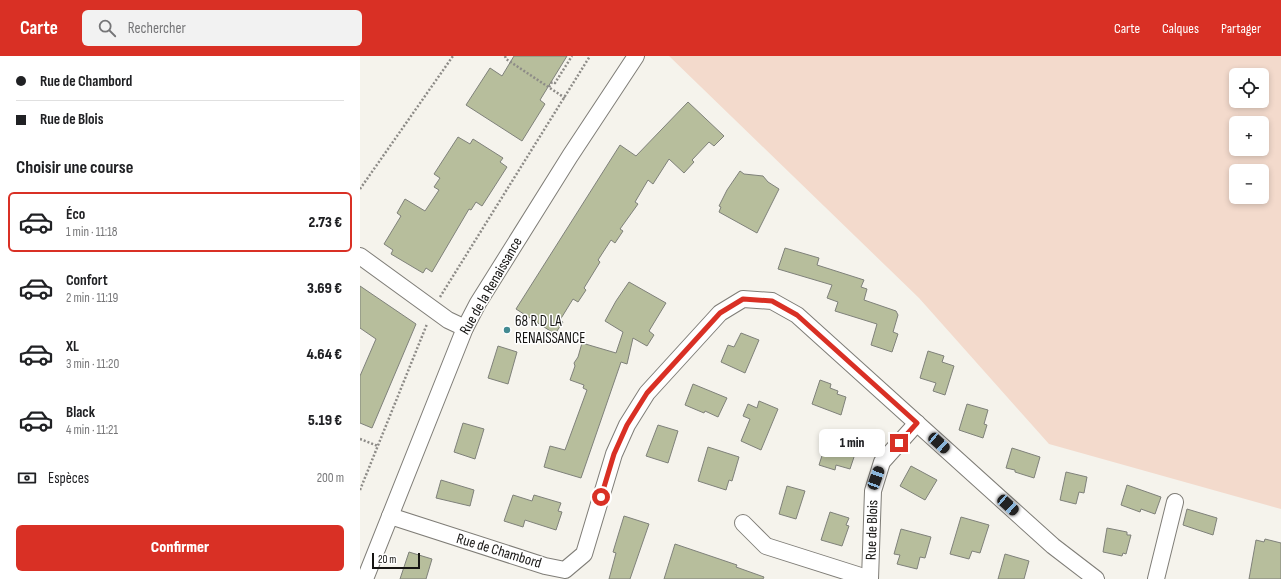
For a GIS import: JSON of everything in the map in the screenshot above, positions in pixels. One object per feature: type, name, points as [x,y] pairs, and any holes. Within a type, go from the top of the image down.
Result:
[{"type":"street","name":"Rue de la Renaissance","points":[[365,579],[465,328],[478,303],[570,156],[636,56]]},
{"type":"street","points":[[360,256],[448,320],[465,328]]},
{"type":"street","name":"Rue de Chambord","points":[[390,516],[543,572],[565,570],[584,554],[614,454],[627,425],[647,393],[720,313],[743,299],[772,301],[797,315],[1054,546],[1096,579]]},
{"type":"street","name":"Rue de Blois","points":[[870,579],[873,491],[876,478],[882,462],[917,423]]},
{"type":"street","points":[[1156,579],[1175,502]]},
{"type":"street","points":[[743,523],[766,546],[870,579]]},
{"type":"path","points":[[360,189],[453,56]]},
{"type":"path","points":[[505,56],[506,59],[565,98]]},
{"type":"path","points":[[549,87],[552,82],[555,83],[572,56]]},
{"type":"path","points":[[360,490],[433,308],[590,56]]},
{"type":"path","points":[[360,439],[378,446]]},
{"type":"shaded area","points":[[669,56],[1281,56],[1281,509],[1049,444],[919,298]]},
{"type":"building","points":[[514,56],[567,56],[540,100],[545,104],[522,141],[466,105],[490,68],[502,76]]},
{"type":"building","points":[[688,102],[724,136],[714,146],[709,142],[692,160],[694,162],[684,173],[669,159],[653,184],[648,180],[635,202],[638,204],[620,229],[623,231],[615,243],[611,240],[598,260],[600,262],[584,288],[586,290],[578,302],[573,299],[560,320],[563,322],[555,334],[516,309],[620,145],[636,156]]},
{"type":"building","points":[[458,137],[470,144],[473,139],[503,158],[500,162],[507,167],[482,206],[476,202],[471,210],[469,209],[432,272],[426,268],[423,273],[391,254],[393,250],[384,244],[401,216],[397,213],[405,199],[425,211],[439,190],[434,187],[440,178],[434,174]]},
{"type":"building","points":[[740,171],[744,174],[763,176],[768,182],[779,189],[757,233],[719,212],[721,207],[719,206],[727,190]]},
{"type":"building","points":[[785,248],[819,258],[817,265],[864,280],[861,287],[867,289],[864,300],[896,311],[898,315],[893,332],[898,334],[892,352],[871,345],[877,324],[835,311],[838,302],[827,298],[832,285],[778,269]]},
{"type":"building","points":[[629,282],[666,303],[649,331],[654,335],[647,346],[633,338],[627,364],[621,362],[581,478],[544,467],[550,446],[565,450],[587,390],[583,388],[584,385],[570,380],[575,366],[574,363],[578,357],[582,343],[616,353],[623,332],[605,321]]},
{"type":"building","points":[[360,286],[416,324],[372,428],[360,423],[360,376],[376,339],[360,328]]},
{"type":"building","points":[[741,333],[759,340],[745,373],[721,362],[728,345],[734,347]]},
{"type":"building","points":[[498,346],[517,352],[508,384],[488,378]]},
{"type":"building","points":[[928,351],[944,356],[942,362],[954,366],[945,395],[933,391],[936,383],[920,378]]},
{"type":"building","points":[[820,380],[831,384],[830,388],[838,391],[837,394],[846,397],[841,415],[812,404]]},
{"type":"building","points":[[693,384],[727,398],[718,417],[685,405]]},
{"type":"building","points":[[759,401],[778,409],[761,450],[741,441],[750,419],[743,416],[748,404],[757,408]]},
{"type":"building","points":[[967,404],[988,410],[984,424],[987,425],[983,438],[959,430]]},
{"type":"building","points":[[463,423],[484,429],[475,459],[454,452]]},
{"type":"building","points":[[658,425],[678,431],[668,463],[646,456]]},
{"type":"building","points":[[826,443],[855,454],[850,469],[836,465],[835,470],[819,465]]},
{"type":"building","points":[[708,447],[739,457],[732,481],[729,480],[726,490],[698,481]]},
{"type":"building","points":[[1012,448],[1040,457],[1034,478],[1006,468]]},
{"type":"building","points":[[911,466],[937,480],[925,500],[900,486]]},
{"type":"building","points":[[1066,472],[1087,477],[1084,493],[1079,492],[1076,504],[1060,500]]},
{"type":"building","points":[[441,480],[474,490],[470,506],[436,498]]},
{"type":"building","points":[[1127,485],[1161,497],[1155,514],[1141,509],[1140,512],[1121,505]]},
{"type":"building","points":[[787,486],[805,491],[796,519],[779,514]]},
{"type":"building","points":[[513,495],[532,501],[534,495],[561,503],[558,511],[562,512],[556,530],[525,520],[523,527],[504,521]]},
{"type":"building","points":[[1187,509],[1217,518],[1213,535],[1183,525]]},
{"type":"building","points":[[830,512],[849,518],[846,525],[849,526],[842,546],[821,540]]},
{"type":"building","points":[[624,516],[649,524],[630,579],[609,579],[616,553],[613,552]]},
{"type":"building","points":[[961,517],[989,525],[980,553],[972,551],[969,559],[950,554]]},
{"type":"building","points":[[1107,528],[1127,532],[1127,535],[1131,535],[1126,554],[1123,553],[1122,556],[1103,552]]},
{"type":"building","points":[[901,529],[931,537],[925,558],[920,557],[917,569],[897,564],[900,555],[894,554]]},
{"type":"building","points":[[1265,539],[1281,543],[1281,579],[1249,579],[1256,540],[1264,542]]},
{"type":"building","points":[[675,544],[737,565],[736,567],[764,577],[763,579],[664,579]]},
{"type":"building","points":[[409,552],[432,559],[426,579],[400,579]]},
{"type":"building","points":[[1005,554],[1029,561],[1024,579],[998,579]]},
{"type":"place","name":"68 R D LA RENAISSANCE","points":[[507,330]]},
{"type":"route","points":[[601,497],[614,454],[627,425],[647,393],[720,313],[743,299],[772,301],[797,315],[917,423],[899,443]]}]
